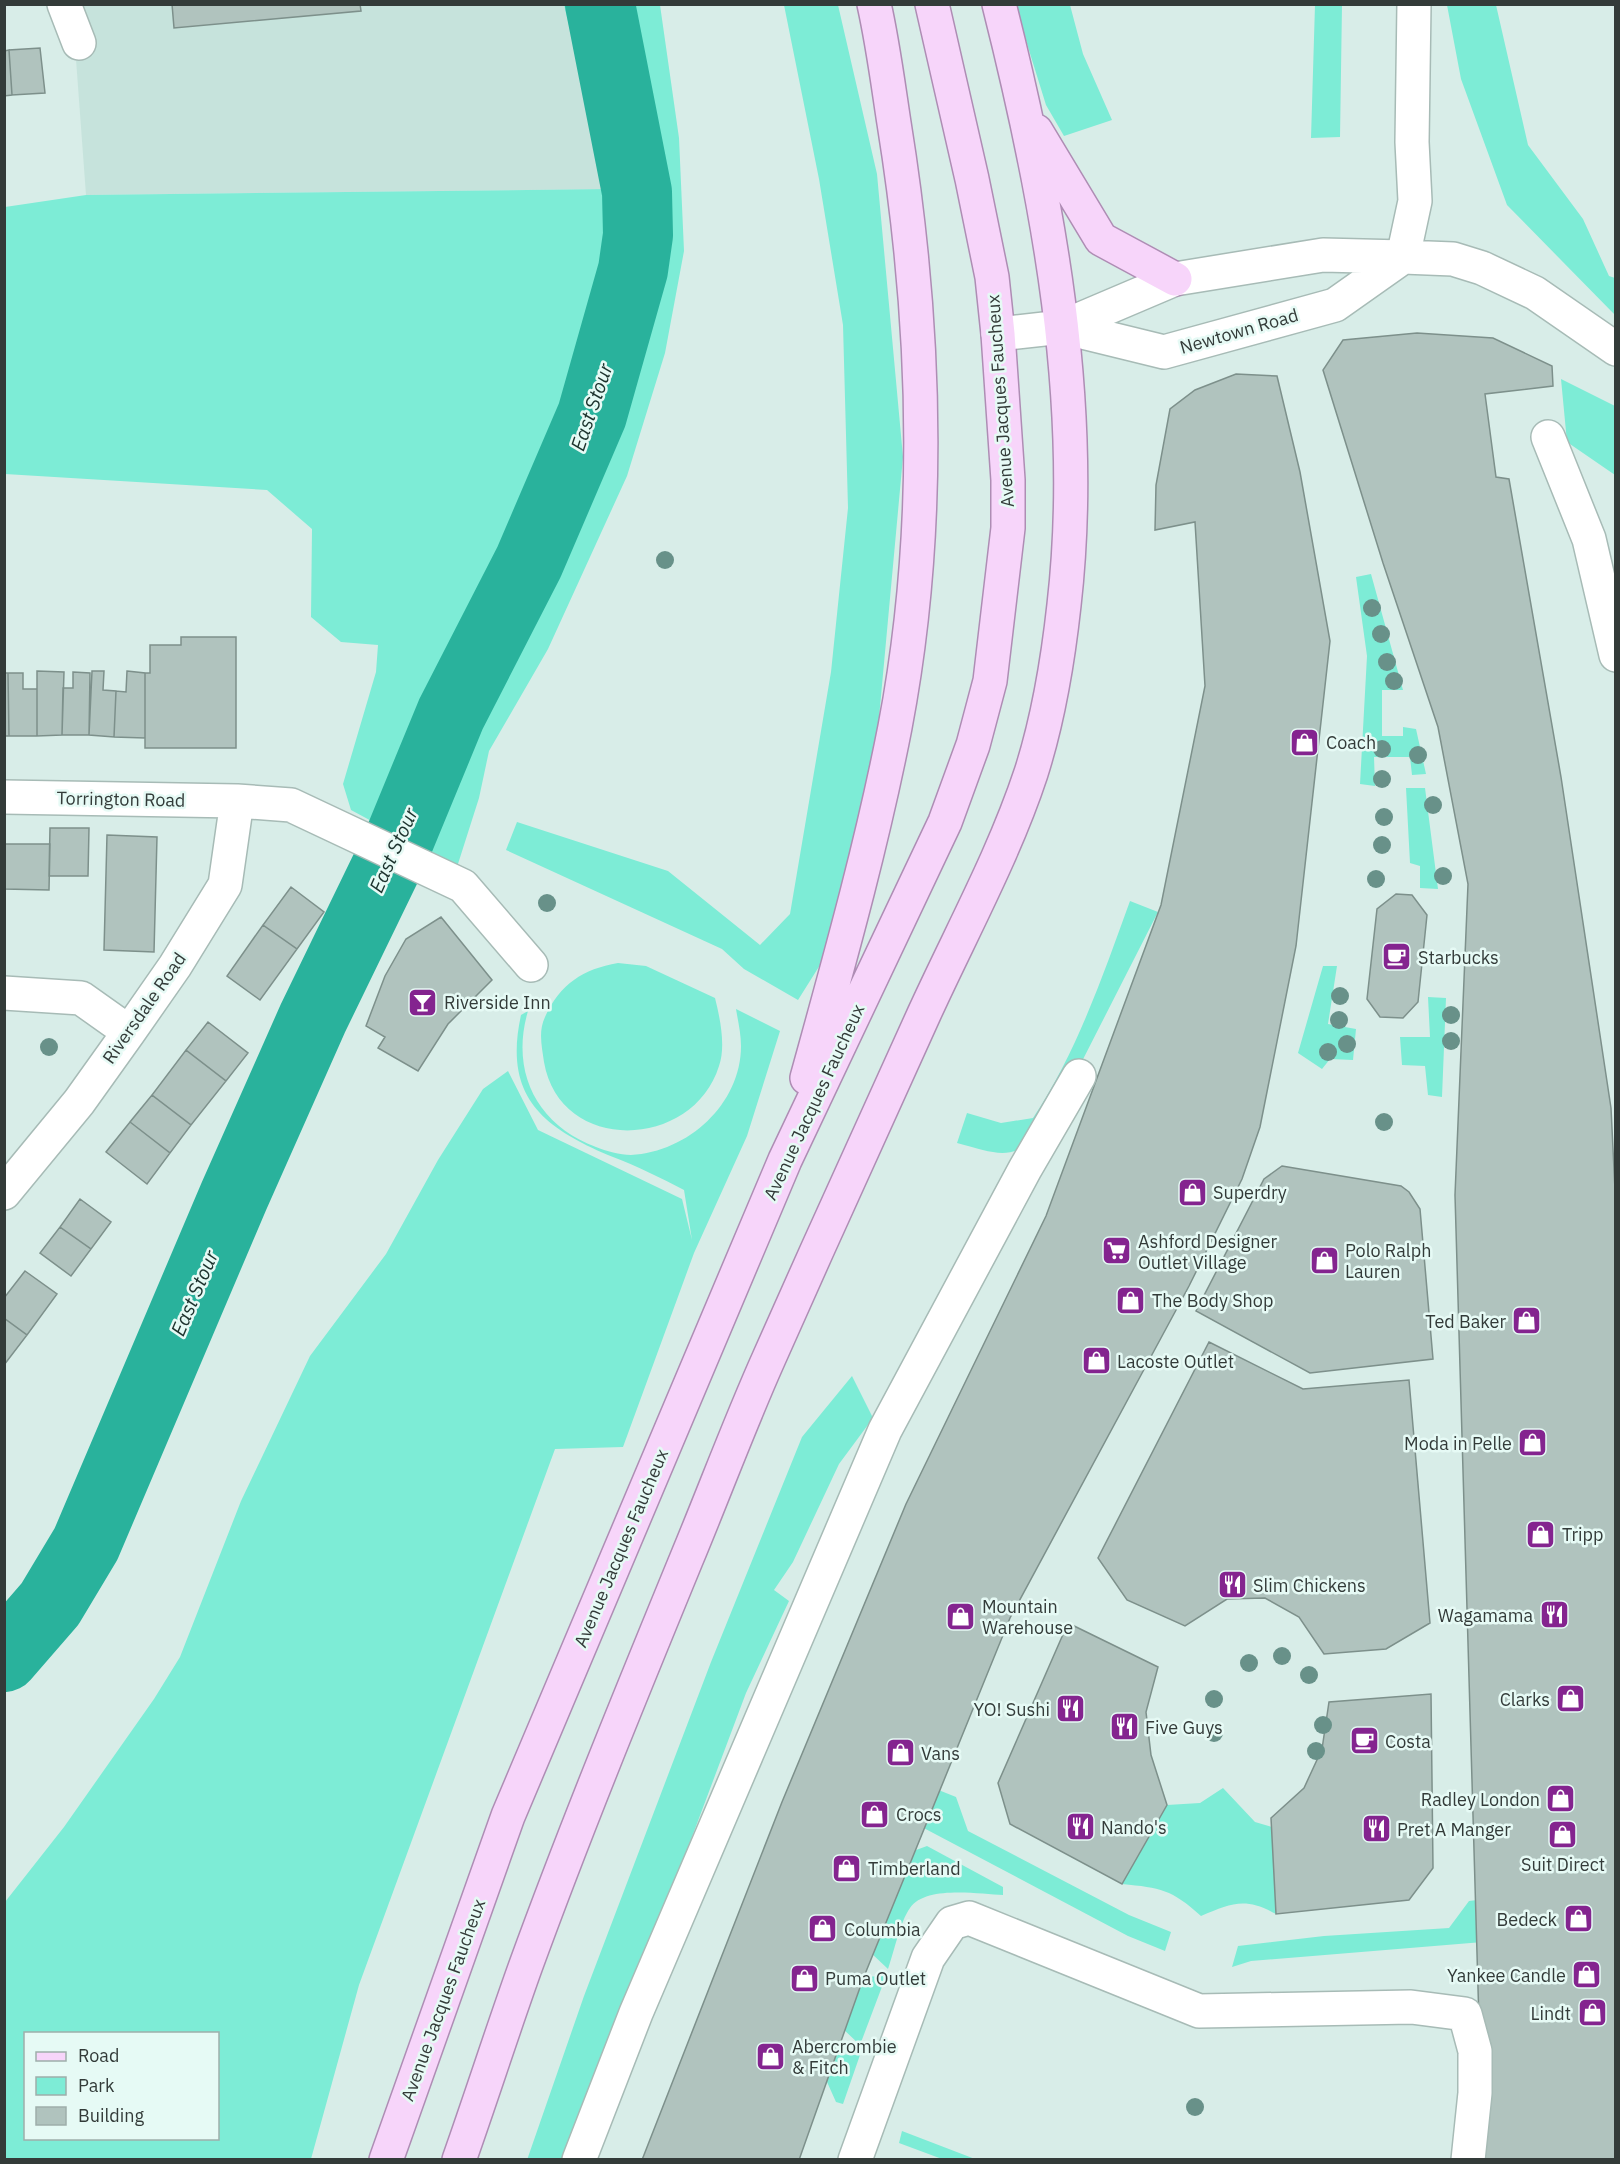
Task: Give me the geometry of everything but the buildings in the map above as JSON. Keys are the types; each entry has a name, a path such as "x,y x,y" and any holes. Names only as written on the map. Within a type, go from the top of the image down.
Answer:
{"main road":[{"path":"785,1160 878,808 896,725 910,612 920,497 920,355 909,214 874,4"},
{"name":"Avenue Jacques Faucheux","path":"386,2160 508,1816 785,1160 945,822 973,745 990,681 1008,528 1008,480 998,334 992,277 932,4"},
{"path":"459,2160 527,1963 645,1659 761,1376 927,1006 982,893 1031,773 1052,683 1064,605 1072,500 1070,425 1062,327 1024,112 999,4"},
{"path":"1024,112 1101,239 1175,279"}],"street":[{"path":"64,4 79,43"},
{"path":"1403,256 1415,201 1412,142 1414,4"},
{"name":"Newtown Road","path":"998,334 1062,327 1175,279 1323,255 1403,256 1453,259 1482,268 1535,293 1616,349"},
{"name":"Newtown Road","path":"1062,327 1164,352 1335,305 1403,256"},
{"path":"1548,437 1589,539 1616,655"},
{"name":"Torrington Road","path":"4,796 237,801 291,805 343,827 464,886 531,965"},
{"name":"Riversdale Road","path":"4,1192 79,1102 175,966 225,885 237,801"},
{"path":"4,993 81,998 129,1032"},
{"path":"579,2160 636,2013 885,1430 1025,1169 1079,1076"},
{"path":"855,2160 928,1958 952,1923 969,1918 1199,2011 1411,2007 1465,2014 1475,2051 1475,2093 1468,2160"}],"shaded area":[{"path":"72,5 564,5 608,189 86,195"}],"green space":[{"path":"564,5 660,5 679,138 684,251 665,353 627,476 548,649 489,751 479,798 457,867 351,810 343,784 376,672 378,645 341,642 311,617 312,529 267,490 5,474 5,207 86,195 608,189"},
{"path":"784,5 838,5 877,174 903,457 874,772 820,965 798,1000 744,969 722,949 506,850 517,822 668,871 760,945 790,914 831,672 848,508 843,325 819,179"},
{"path":"1015,5 1070,5 1083,54 1112,120 1064,136 1046,105"},
{"path":"1315,5 1342,5 1340,137 1311,138"},
{"path":"1447,5 1496,5 1528,145 1583,219 1609,276 1615,278 1615,315 1507,205 1461,79"},
{"path":"1561,379 1615,406 1615,475 1567,442"},
{"path":"1371,574 1403,690 1382,690 1382,736 1403,736 1403,727 1416,729 1426,774 1412,775 1410,757 1374,757 1375,786 1360,784 1367,656 1356,577"},
{"path":"1406,788 1425,788 1438,889 1420,888 1420,866 1410,863"},
{"path":"1130,901 1158,912 1046,1132 1034,1142 1013,1152 994,1152 957,1143 967,1113 1001,1123 1033,1118 1049,1093 1076,1040"},
{"path":"618,963 646,966 715,998 722,1041 719,1066 705,1094 683,1114 656,1126 628,1130 600,1126 574,1114 555,1092 544,1062 542,1028 545,1017 558,995 583,974"},
{"path":"1323,966 1337,966 1328,1024 1356,1029 1353,1060 1330,1059 1322,1069 1298,1053"},
{"path":"1428,997 1446,998 1442,1097 1428,1095 1425,1066 1402,1065 1400,1037 1430,1037"},
{"path":"736,1009 780,1031 747,1136 694,1253 623,1447 555,1449 359,1985 311,2159 5,2159 5,1902 64,1827 154,1699 180,1657 241,1501 310,1356 386,1254 438,1160 483,1089 508,1071 538,1130 682,1199 692,1240 684,1190 588,1146 548,1121 534,1106 524,1088 518,1068 517,1043 521,1015 528,1011 523,1033 526,1075 533,1094 544,1110 558,1125 575,1137 618,1154 652,1152 672,1145 707,1121 721,1105 732,1087 739,1067 741,1041"},
{"path":"852,1376 873,1418 839,1464 793,1562 774,1590 789,1601 746,1693 571,2159 527,2160 584,1996 711,1662 802,1437"},
{"path":"1223,1788 1255,1822 1272,1827 1276,1914 1256,1905 1238,1904 1201,1916 1165,1891 1122,1884 1167,1805 1200,1803"},
{"path":"936,1789 956,1797 968,1831 1129,1915 1171,1932 1165,1951 1128,1936 918,1825"},
{"path":"927,1846 1003,1887 1003,1895 953,1892 927,1896 917,1901 903,1921 888,1969 870,1952 908,1853"},
{"path":"1494,1898 1495,1941 1251,1961 1232,1967 1238,1946 1324,1936 1449,1928 1469,1901"},
{"path":"886,1976 860,2045 841,2027 860,1977"},
{"path":"833,2054 860,2055 843,2104 836,2102 823,2073"},
{"path":"902,2131 975,2159 942,2159 899,2143"}],"waterway":[{"name":"East Stour","path":"4,1657 50,1604 86,1544 234,1196 313,1018 397,845 451,714 529,562 592,415 633,270 638,235 637,192 600,4"}],"place":[{"name":"Coach","path":"1305,742"},
{"name":"Starbucks","path":"1397,957"},
{"name":"Riverside Inn","path":"423,1002"},
{"name":"Superdry","path":"1192,1192"},
{"name":"Ashford Designer Outlet Village","path":"1117,1251"},
{"name":"Polo Ralph Lauren","path":"1324,1260"},
{"name":"The Body Shop","path":"1131,1300"},
{"name":"Ted Baker","path":"1527,1321"},
{"name":"Lacoste Outlet","path":"1096,1361"},
{"name":"Moda in Pelle","path":"1533,1443"},
{"name":"Tripp","path":"1541,1534"},
{"name":"Slim Chickens","path":"1232,1585"},
{"name":"Wagamama","path":"1554,1615"},
{"name":"Mountain Warehouse","path":"961,1616"},
{"name":"Clarks","path":"1571,1699"},
{"name":"YO! Sushi","path":"1071,1709"},
{"name":"Five Guys","path":"1124,1727"},
{"name":"Costa","path":"1364,1741"},
{"name":"Vans","path":"900,1753"},
{"name":"Radley London","path":"1561,1799"},
{"name":"Crocs","path":"875,1814"},
{"name":"Nando's","path":"1080,1827"},
{"name":"Pret A Manger","path":"1376,1829"},
{"name":"Suit Direct","path":"1563,1835"},
{"name":"Timberland","path":"847,1868"},
{"name":"Bedeck","path":"1578,1919"},
{"name":"Columbia","path":"823,1929"},
{"name":"Yankee Candle","path":"1587,1975"},
{"name":"Puma Outlet","path":"804,1978"},
{"name":"Lindt","path":"1592,2013"},
{"name":"Abercrombie & Fitch","path":"771,2056"}]}
